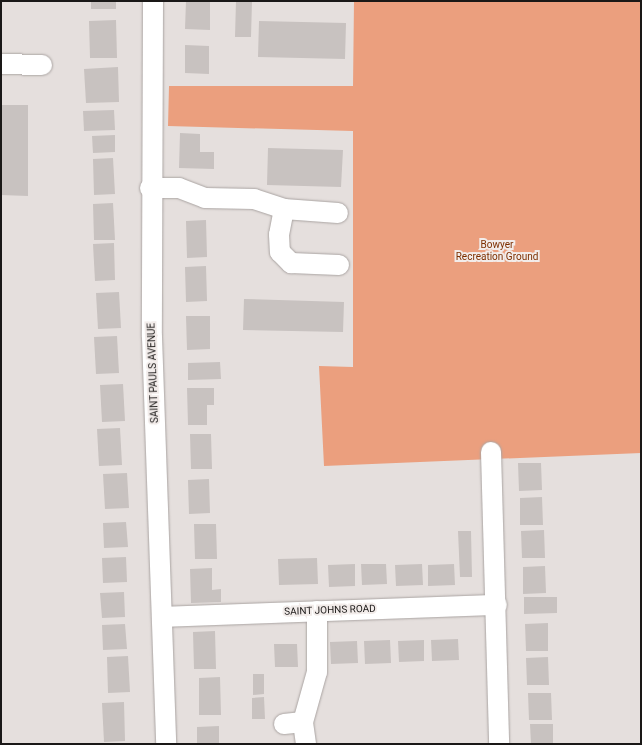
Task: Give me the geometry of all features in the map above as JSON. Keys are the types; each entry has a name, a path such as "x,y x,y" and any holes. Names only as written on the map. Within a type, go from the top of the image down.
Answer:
{"street":[{"name":"SAINT PAULS AVENUE","path":"152,1 150,188 152,337 163,617 166,744"},
{"path":"1,64 42,65"},
{"path":"150,188 179,188 205,198 254,199 284,209 338,212"},
{"path":"284,209 279,235 280,252 291,263 339,265"},
{"path":"491,452 497,605 499,744"},
{"name":"SAINT JOHNS ROAD","path":"163,617 497,605"},
{"path":"306,744 293,723 317,672 317,611"}],"green space":[{"name":"Bowyer Recreation Ground","path":"354,1 641,1 641,453 324,466 319,366 353,367 353,131 168,126 169,86 353,86"}],"building":[{"path":"91,1 116,1 116,9 91,9"},
{"path":"186,1 210,1 210,30 185,29"},
{"path":"236,1 252,1 251,37 235,37"},
{"path":"116,20 117,58 90,58 89,21"},
{"path":"259,21 346,23 345,59 258,57"},
{"path":"185,45 209,46 209,74 185,73"},
{"path":"118,67 119,102 86,103 84,69"},
{"path":"1,105 28,105 28,196 1,195"},
{"path":"114,110 115,130 84,131 83,111"},
{"path":"180,133 200,134 200,152 214,152 214,169 179,168"},
{"path":"115,135 115,152 93,153 92,136"},
{"path":"268,148 343,150 341,187 267,185"},
{"path":"113,158 115,194 94,195 93,159"},
{"path":"113,203 115,240 94,240 93,204"},
{"path":"206,220 207,257 187,258 186,221"},
{"path":"114,243 115,280 95,281 93,244"},
{"path":"206,266 207,301 186,302 185,267"},
{"path":"119,292 121,328 98,329 96,293"},
{"path":"244,299 344,302 343,332 243,330"},
{"path":"186,316 210,316 210,349 187,350"},
{"path":"117,336 119,373 96,374 94,337"},
{"path":"220,362 221,379 188,380 188,363"},
{"path":"123,384 125,421 102,422 100,385"},
{"path":"187,388 214,388 214,405 207,405 207,425 188,425"},
{"path":"120,428 122,465 99,466 97,429"},
{"path":"190,434 211,434 212,469 191,469"},
{"path":"518,463 541,463 542,490 519,491"},
{"path":"127,473 129,508 105,509 103,474"},
{"path":"209,479 210,513 189,514 188,480"},
{"path":"542,497 543,525 520,525 520,498"},
{"path":"126,522 128,547 104,548 103,523"},
{"path":"194,524 216,524 217,559 195,559"},
{"path":"544,530 545,558 522,558 521,531"},
{"path":"458,531 471,531 472,577 460,577"},
{"path":"126,557 127,582 103,583 102,558"},
{"path":"317,558 318,584 279,585 278,559"},
{"path":"355,564 355,586 329,587 328,565"},
{"path":"361,564 386,564 387,584 362,585"},
{"path":"422,564 423,585 396,586 395,565"},
{"path":"454,564 455,585 428,586 428,565"},
{"path":"545,566 546,593 523,594 523,567"},
{"path":"212,568 212,590 221,589 221,602 191,603 190,569"},
{"path":"124,592 125,617 102,618 100,593"},
{"path":"524,597 557,597 557,613 524,614"},
{"path":"548,623 548,651 526,651 525,624"},
{"path":"125,624 127,649 103,650 102,625"},
{"path":"215,631 216,669 194,669 193,632"},
{"path":"458,639 459,660 432,661 431,640"},
{"path":"390,640 391,663 365,664 364,641"},
{"path":"424,640 424,661 399,662 398,641"},
{"path":"357,641 358,663 331,664 330,642"},
{"path":"274,644 297,644 298,667 275,667"},
{"path":"128,656 130,692 108,693 107,657"},
{"path":"548,657 549,685 527,685 526,658"},
{"path":"253,674 264,674 264,694 253,695"},
{"path":"220,677 221,715 199,715 199,678"},
{"path":"528,693 551,693 552,720 529,720"},
{"path":"264,697 265,719 252,719 252,698"},
{"path":"124,702 125,741 104,742 102,703"},
{"path":"530,724 553,724 553,744 531,744"},
{"path":"219,726 219,744 197,744 197,727"}]}
